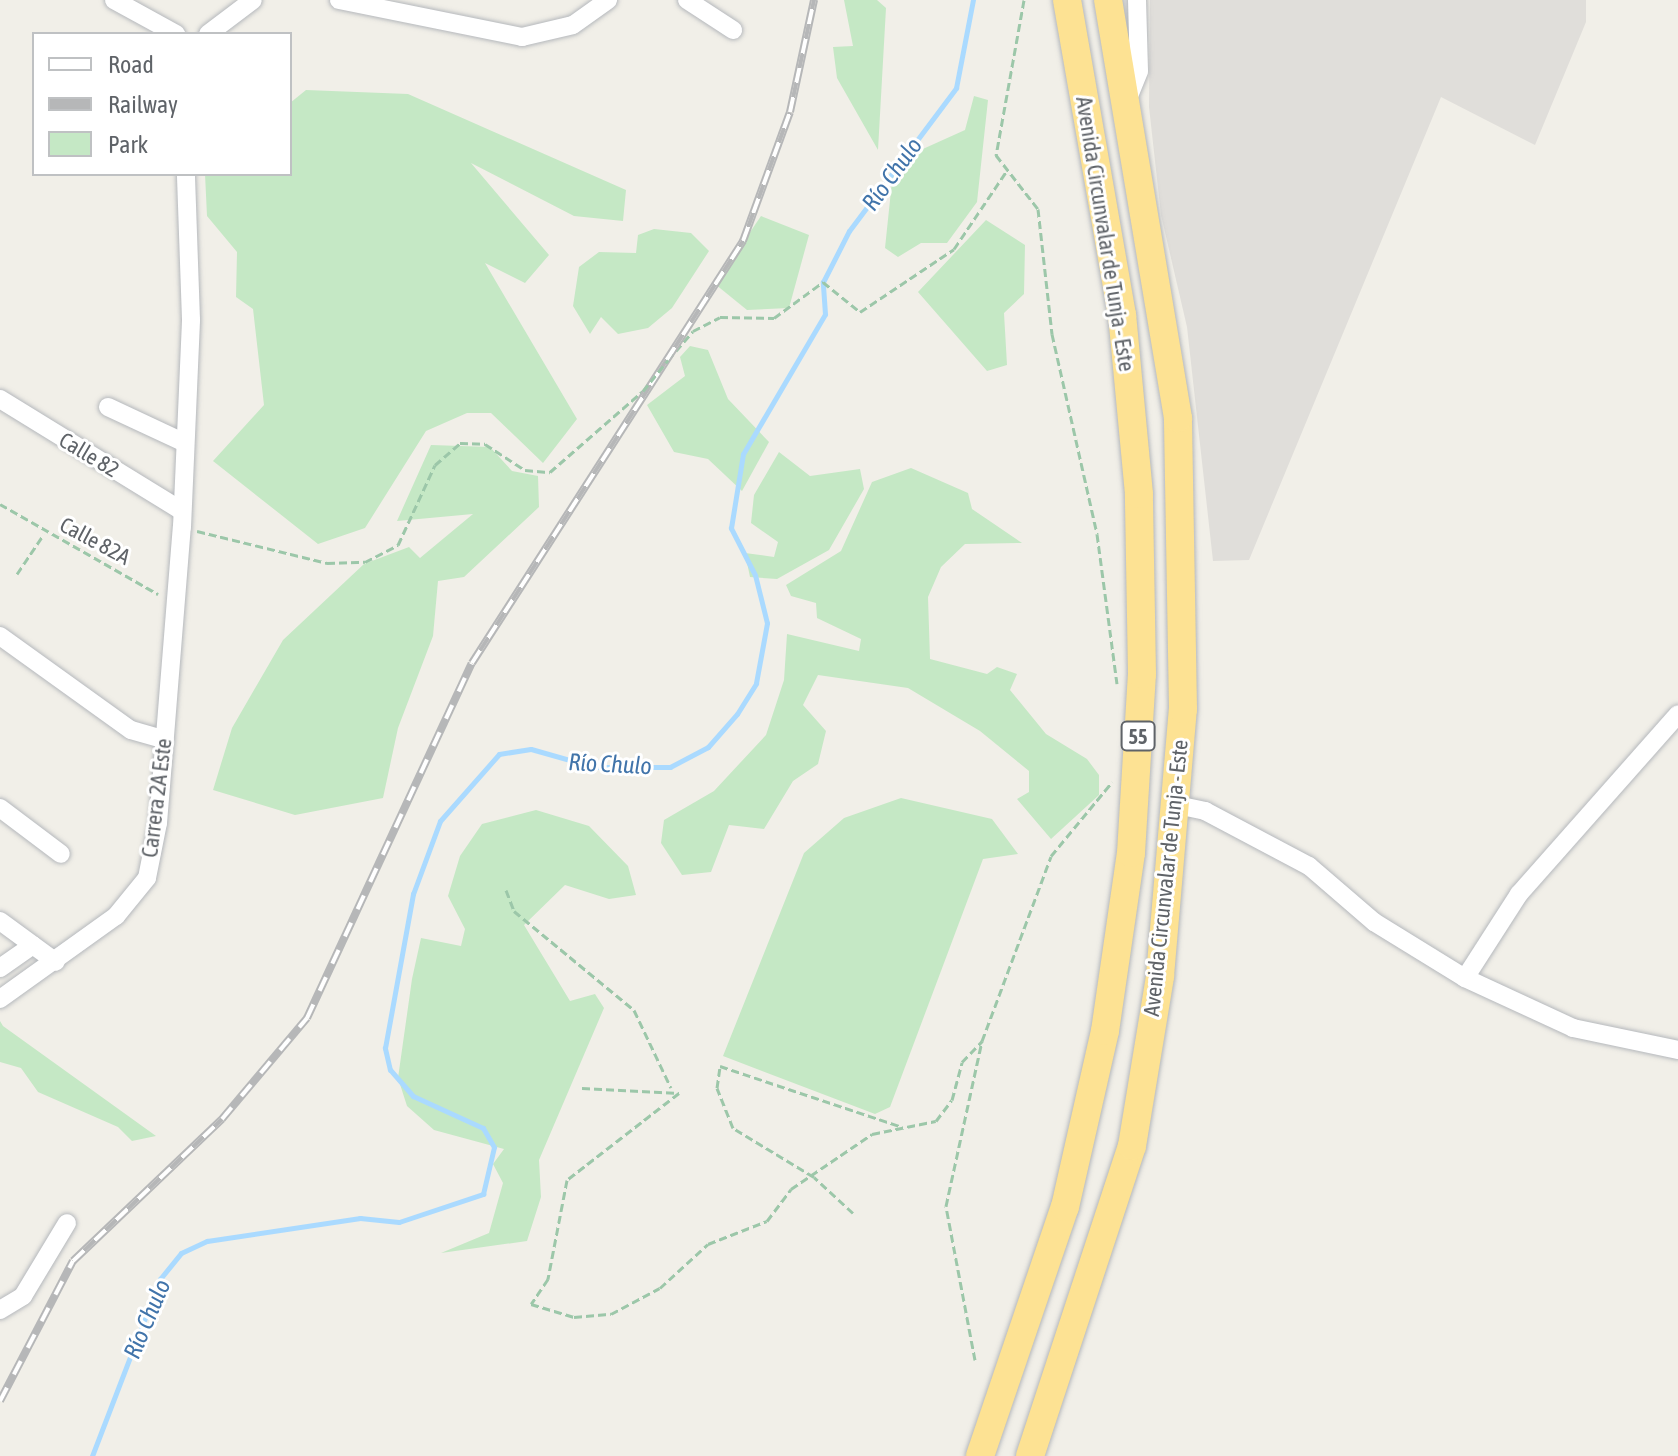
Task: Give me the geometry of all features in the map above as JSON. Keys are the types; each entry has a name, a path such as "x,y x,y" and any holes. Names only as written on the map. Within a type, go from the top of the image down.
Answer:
{"highway":[{"name":"Avenida Circunvalar de Tunja - Este","path":"980,1456 1065,1207 1105,1031 1131,853 1141,689 1139,494 1122,315 1067,0"},
{"name":"Avenida Circunvalar de Tunja - Este","path":"1030,1456 1132,1146 1177,805 1184,612 1178,418 1108,0"}],"street":[{"path":"114,0 172,32"},
{"path":"213,28 224,0"},
{"path":"213,28 253,0"},
{"path":"339,0 522,37 573,25 608,0"},
{"path":"687,0 733,30"},
{"path":"1126,104 1139,71 1137,0"},
{"name":"Carrera 2A Este","path":"0,999 56,962 116,916 147,878 165,740 176,603 191,320 186,176"},
{"name":"Calle 82","path":"0,399 180,518"},
{"path":"108,407 183,442"},
{"path":"0,636 131,730 165,740"},
{"path":"1465,978 1519,894 1678,714"},
{"path":"1177,805 1205,811 1309,866 1374,922 1465,978 1573,1028 1678,1050"},
{"path":"0,808 61,854"},
{"path":"0,921 56,962"},
{"path":"0,968 33,945"},
{"path":"0,1310 23,1296 67,1223"}],"path":[{"path":"1024,0 996,146 1006,172 1038,209 1052,334 1097,534 1118,689"},
{"path":"180,518 327,563 365,562 398,545 435,465 460,443 485,444 525,470 550,472 643,391 693,331 720,317 774,318 823,282 860,312 954,249 1006,172"},
{"name":"Calle 82A","path":"0,504 176,603"},
{"path":"17,574 45,532"},
{"path":"975,1360 946,1206 982,1041 1051,856 1103,799 1117,766"},
{"path":"506,890 514,911 634,1010 671,1088"},
{"path":"582,1088 671,1088 679,1093 567,1180 548,1279 531,1304 574,1317 611,1314 660,1288 708,1244 767,1221 791,1189 814,1177 872,1134 936,1121 952,1100 962,1062 982,1041"},
{"path":"853,1213 814,1177 733,1128 717,1088 720,1066 906,1128"}],"shaded area":[{"path":"1150,0 1586,0 1586,22 1535,145 1441,97 1249,560 1213,561 1187,327 1161,215 1149,107"}],"green space":[{"path":"844,0 877,0 886,8 878,150 837,78 833,47 853,46"},
{"path":"306,90 408,94 626,190 623,221 574,216 471,163 549,255 525,283 485,263 577,419 543,463 491,413 467,413 426,431 365,528 318,544 213,461 264,405 253,309 236,297 237,252 207,216 205,176 292,176 292,101"},
{"path":"974,96 988,100 977,202 947,243 921,243 898,257 885,248 894,162 965,130"},
{"path":"761,216 809,235 789,308 747,310 715,284"},
{"path":"986,220 1025,245 1024,294 1004,313 1007,365 987,371 918,292"},
{"path":"654,229 691,233 709,251 672,308 648,328 618,334 601,317 590,334 573,306 579,267 599,252 636,253 638,235"},
{"path":"690,346 708,350 728,399 769,442 742,491 708,459 674,452 647,405 685,376 680,357"},
{"path":"431,445 490,447 512,471 538,476 539,507 464,577 438,581 433,636 398,728 383,798 295,815 213,790 232,728 283,640 364,564 409,547 420,558 473,514 397,521"},
{"path":"779,452 810,476 860,469 864,489 829,550 777,579 750,577 745,553 774,557 778,542 751,523 754,495"},
{"path":"911,468 968,493 972,509 1022,543 965,544 941,567 928,597 930,659 987,674 997,667 1017,674 1010,690 1046,734 1087,759 1099,775 1099,795 1051,839 1017,799 1029,792 1029,771 980,731 908,688 818,675 803,705 826,731 818,764 793,781 764,829 729,825 711,872 682,875 661,843 664,820 714,791 766,735 784,680 787,634 859,651 861,639 817,618 816,603 791,596 786,585 841,551 872,482"},
{"path":"901,798 992,819 1018,854 983,859 890,1107 875,1114 723,1056 804,853 844,818"},
{"path":"536,810 589,826 628,866 636,895 609,899 565,885 524,925 570,1001 595,994 604,1008 539,1160 541,1197 527,1241 441,1253 489,1233 503,1183 493,1164 504,1149 434,1130 407,1106 398,1078 412,979 421,938 461,946 465,929 448,896 460,856 482,824"},
{"path":"0,1021 156,1136 132,1141 118,1127 38,1092 21,1068 0,1062"}],"waterway":[{"name":"Río Chulo","path":"92,1456 160,1279 181,1253 207,1241 360,1218 399,1222 483,1194 494,1147 483,1128 413,1096 390,1070 385,1048 413,894 440,821 499,754 531,749 594,767 670,767 708,747 737,714 756,683 767,623 755,575 731,528 743,454 825,314 823,282 849,231 956,88 973,0"}],"railway":[{"path":"0,1401 73,1261 222,1119 307,1018 472,663 743,241 790,112 814,0"}]}
